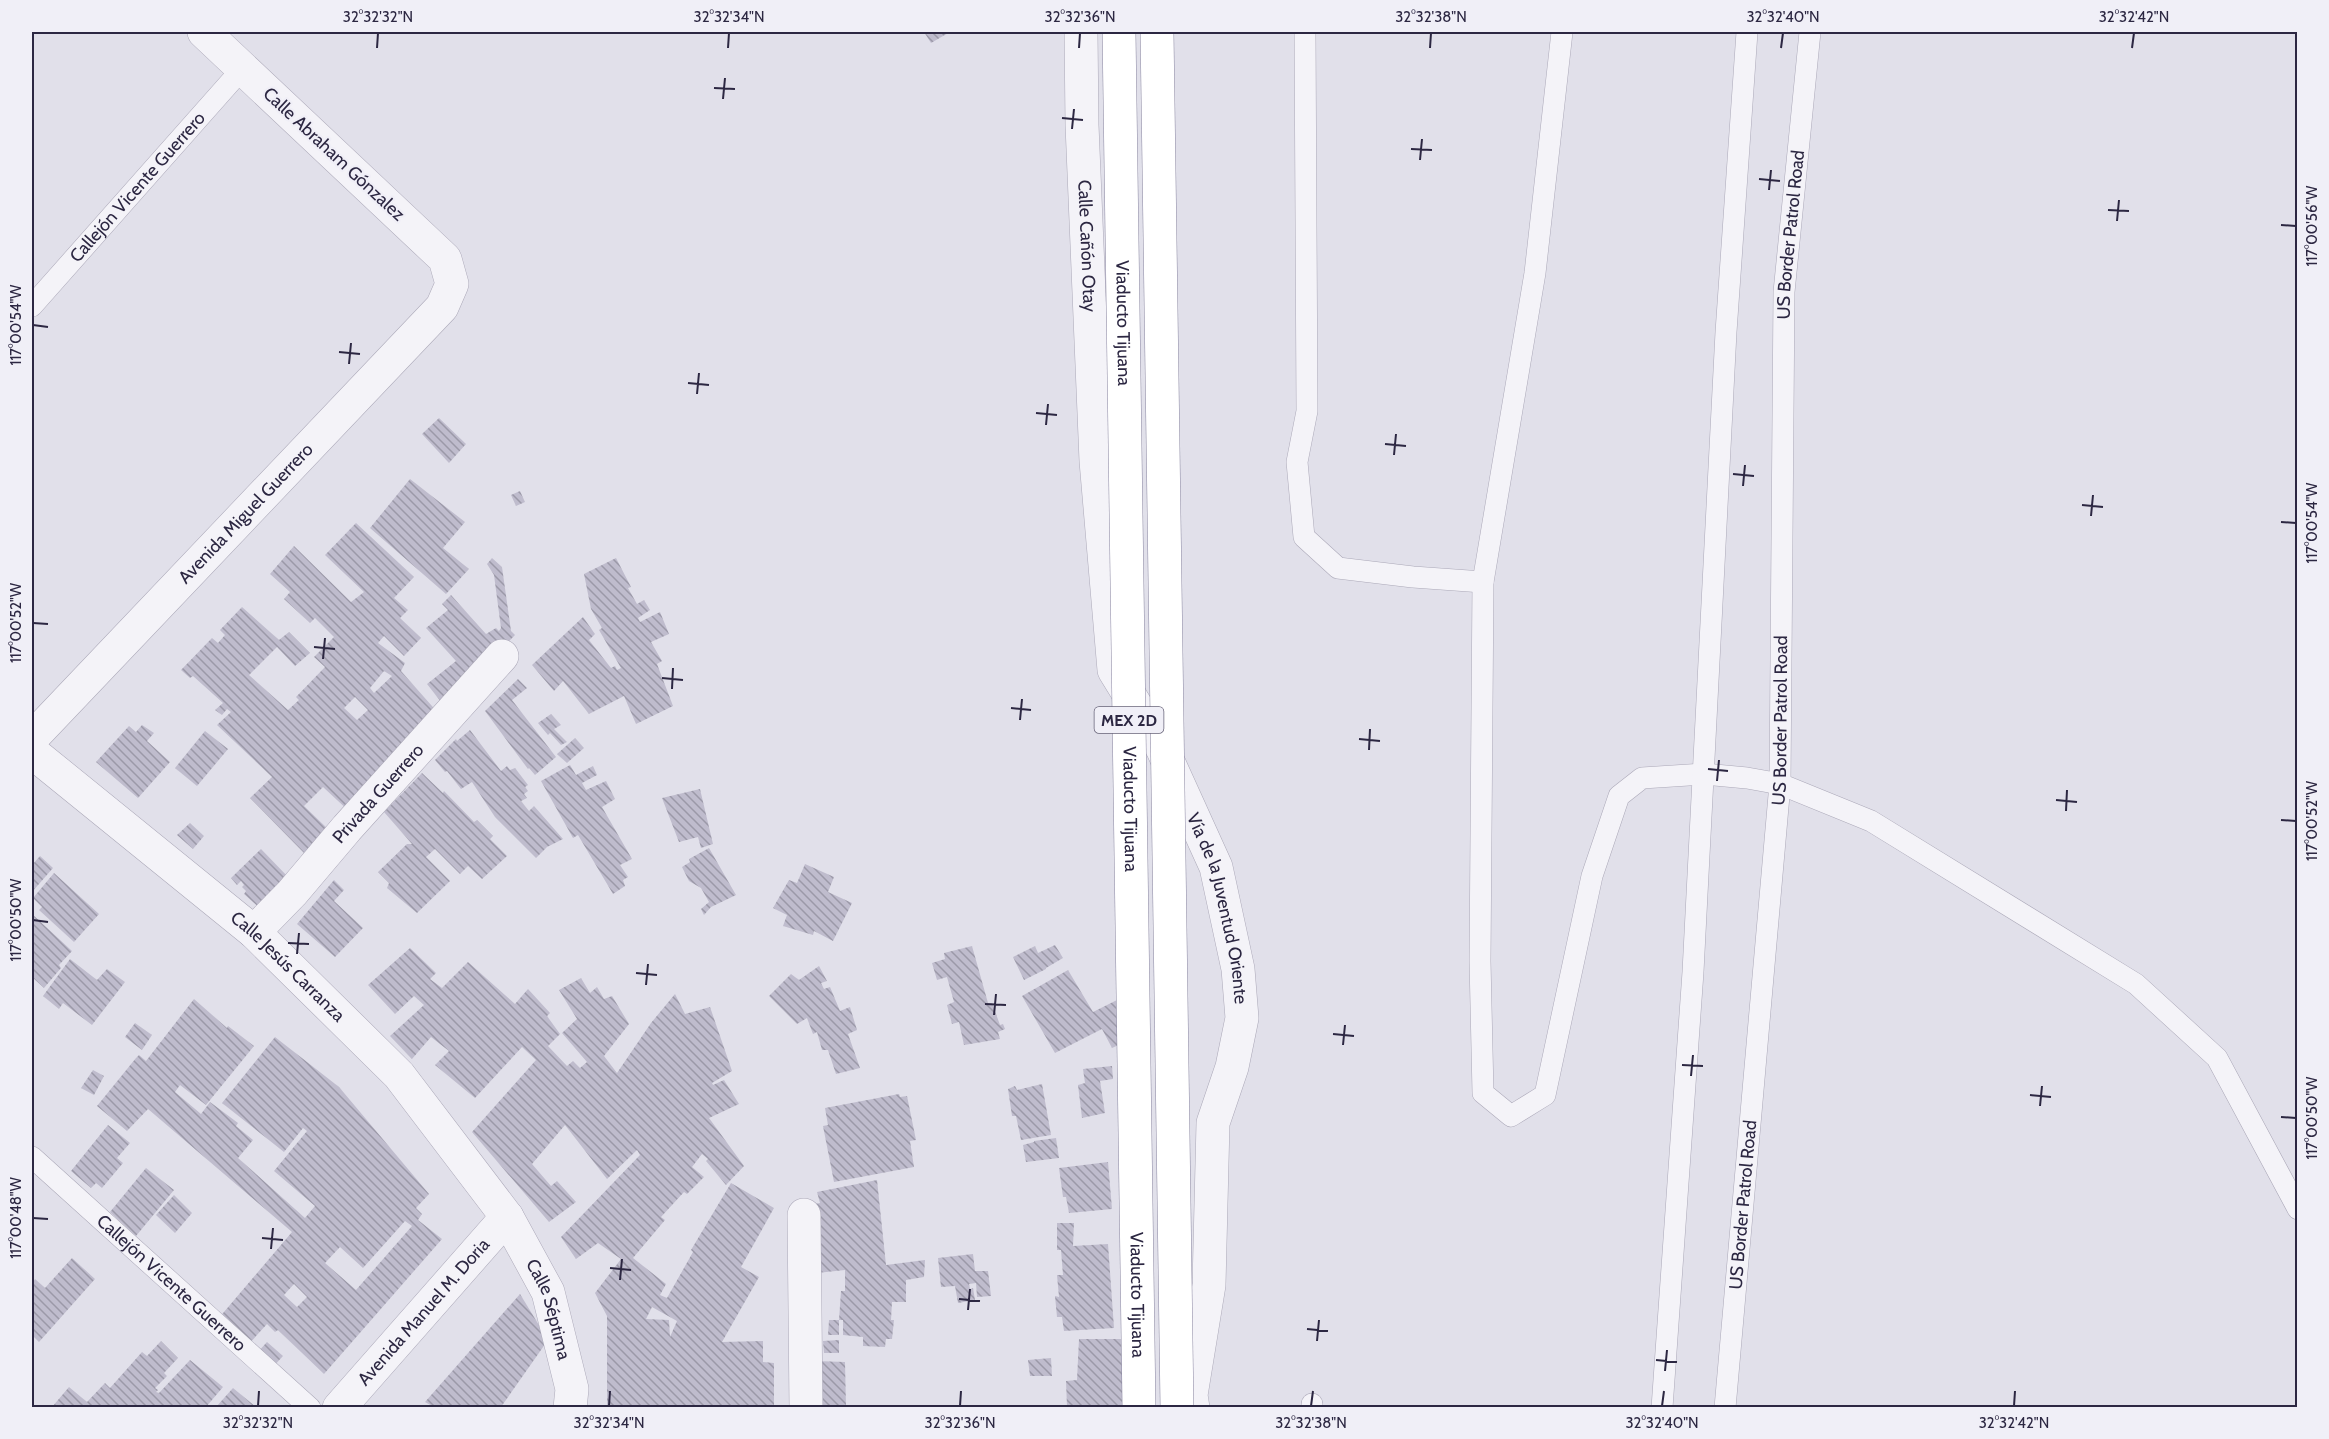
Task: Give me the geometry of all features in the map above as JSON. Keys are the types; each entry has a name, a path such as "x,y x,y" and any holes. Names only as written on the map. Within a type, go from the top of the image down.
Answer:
{"highway":[{"name":"Viaducto Tijuana","path":"1119,32 1139,1407"},
{"name":"Viaducto Tijuana","path":"1157,32 1177,1407"}],"street":[{"name":"Calle Abraham Gónzalez","path":"204,32 445,259 453,284"},
{"name":"Calle Cañón Otay","path":"1081,32 1082,125 1096,461"},
{"name":"Avenida Miguel Guerrero","path":"32,738 442,307 453,284"},
{"name":"Vía de la Juventud Oriente","path":"1096,461 1114,670 1162,748 1216,867 1238,969 1242,1018 1232,1067 1213,1123 1209,1285 1191,1395 1193,1407"},
{"name":"Privada Guerrero","path":"254,932 292,893 347,828 502,656"},
{"name":"Calle Jesús Carranza","path":"32,752 254,932 399,1076 507,1217"},
{"path":"804,1215 806,1407"},
{"name":"Avenida Manuel M. Doria","path":"339,1407 507,1217"},
{"name":"Calle Séptima","path":"507,1217 548,1292 572,1389 570,1407"}],"lane":[{"path":"1305,32 1307,411 1297,462 1304,537 1338,568 1483,582"},
{"path":"1562,32 1535,273 1483,582 1480,961 1483,1093 1510,1116 1545,1095 1592,876 1619,796 1642,778 1704,774 1747,778 1780,784 1871,821 2136,984 2217,1058 2298,1209"},
{"path":"1662,1407 1693,972 1726,332 1747,32"},
{"name":"US Border Patrol Road","path":"1725,1407 1780,784 1784,292 1810,32"},
{"name":"Callejón Vicente Guerrero","path":"32,306 242,69"},
{"name":"Callejón Vicente Guerrero","path":"32,1157 310,1407"}],"building":[{"path":"924,32 950,32 931,43"},
{"path":"439,418 466,444 449,463 422,434"},
{"path":"410,479 465,522 443,548 469,569 446,594 370,528"},
{"path":"520,491 525,502 516,506 511,495"},
{"path":"356,523 414,577 394,598 408,610 400,618 421,638 404,656 384,636 378,643 405,663 401,671 439,714 351,813 323,787 304,806 330,831 306,855 250,798 272,777 217,725 231,712 227,709 222,715 215,710 223,703 193,676 190,678 181,670 212,638 218,643 225,635 220,630 242,607 279,640 289,632 310,653 295,666 277,647 249,675 288,710 299,700 296,697 325,667 314,657 334,637 315,618 310,623 284,599 290,592 270,574 294,546 351,602 364,592 325,555","holes":["384,671 392,676 374,693 370,688","355,697 368,710 357,720 344,708"]},
{"path":"492,558 502,567 511,631 515,635 445,707 427,684 456,661 426,628 448,610 442,604 451,595 486,634 496,628 499,631 501,628 494,575 487,564"},
{"path":"616,558 637,604 644,600 650,610 638,618 640,622 660,612 669,634 651,642 662,661 657,664 673,706 636,724 624,696 589,714 563,681 554,691 532,665 583,617 595,634 589,640 611,668 615,666 617,670 621,668 599,630 602,628 591,609 584,574"},
{"path":"518,679 527,688 512,700 556,757 535,775 528,769 485,711"},
{"path":"551,714 561,725 554,729 567,742 561,745 538,723"},
{"path":"142,725 154,733 147,741 170,762 138,798 96,762 129,726 136,732"},
{"path":"470,730 501,771 507,766 510,770 515,768 528,785 525,787 528,791 524,794 527,798 521,801 529,811 534,806 563,839 547,847 536,858 495,817 472,782 461,789 435,760 456,739 457,741"},
{"path":"205,731 228,749 197,786 175,768"},
{"path":"575,738 584,748 567,763 557,754"},
{"path":"570,765 576,775 593,766 597,775 582,783 586,790 606,781 615,799 602,807 632,859 620,865 628,877 623,880 625,886 613,894 578,835 573,838 541,781"},
{"path":"422,773 443,793 444,791 474,822 477,820 493,836 490,839 507,856 482,879 468,866 460,874 435,849 426,857 450,881 417,913 387,888 389,883 378,872 407,844 412,844 384,812"},
{"path":"700,789 713,844 701,848 698,837 679,842 662,798"},
{"path":"190,823 204,836 193,849 177,835"},
{"path":"709,848 736,895 711,907 704,915 701,909 709,902 701,888 689,881 682,867 690,862 689,859"},
{"path":"261,849 290,879 262,910 244,894 246,891 241,881 237,885 231,878"},
{"path":"40,856 53,868 32,892 32,865"},
{"path":"805,864 834,877 828,892 852,903 833,941 814,931 813,935 783,926 787,915 773,908 789,880 797,883"},
{"path":"54,873 99,914 74,942 39,910 42,907 33,898"},
{"path":"334,880 344,890 334,901 363,928 335,957 297,924"},
{"path":"32,914 72,951 59,965 61,968 44,988 32,977"},
{"path":"1055,945 1063,958 1024,980 1013,957 1035,946 1038,953"},
{"path":"972,946 988,1003 992,1003 1000,1025 1003,1024 1005,1029 998,1032 1000,1039 964,1045 959,1022 952,1024 947,1005 954,1002 947,977 937,980 932,963 945,959 944,953"},
{"path":"410,948 436,973 430,979 442,988 468,962 515,1004 528,989 550,1013 547,1016 560,1034 548,1046 567,1066 573,1061 580,1068 587,1062 562,1033 577,1019 559,990 581,978 590,993 597,987 604,999 612,996 629,1024 604,1056 617,1073 651,1023 675,994 685,1014 710,1007 732,1071 712,1083 713,1085 724,1080 739,1104 709,1118 744,1166 726,1185 702,1154 692,1167 704,1177 687,1194 684,1192 661,1217 665,1220 633,1258 666,1284 660,1295 667,1298 693,1252 691,1250 731,1183 774,1208 741,1267 759,1277 722,1342 763,1341 763,1362 774,1363 774,1407 607,1407 607,1316 595,1293 621,1259 598,1243 576,1259 561,1237 640,1155 637,1150 607,1179 565,1125 532,1164 551,1186 557,1181 576,1202 549,1222 472,1132 536,1060 522,1047 475,1098 435,1065 449,1051 431,1037 412,1059 390,1036 424,1005 414,996 395,1014 368,985","holes":["652,1307 677,1321 670,1337 669,1320 646,1319"]},
{"path":"70,959 97,980 107,969 125,982 92,1025 63,1003 59,1009 43,996"},
{"path":"819,966 827,981 821,983 824,989 830,987 840,1011 850,1007 857,1030 848,1034 860,1068 836,1074 828,1050 822,1050 817,1032 813,1034 807,1018 797,1024 769,996 791,974 799,980"},
{"path":"1068,970 1093,1012 1117,1000 1134,1038 1112,1048 1102,1029 1055,1053 1022,996"},
{"path":"194,999 227,1028 228,1026 254,1046 206,1105 180,1085 175,1092 201,1114 210,1102 238,1123 236,1126 253,1140 238,1158 305,1218 315,1206 274,1171 307,1131 303,1128 284,1152 222,1103 275,1037 339,1087 429,1194 416,1208 422,1214 418,1220 442,1239 324,1374 278,1330 275,1332 267,1324 248,1345 218,1319 292,1232 148,1109 127,1131 97,1106 139,1055 146,1061","holes":["405,1221 412,1226 356,1290 325,1263 340,1247 363,1268","294,1284 307,1297 297,1307 284,1295"]},
{"path":"135,1023 152,1035 142,1050 125,1037"},
{"path":"1112,1066 1113,1079 1100,1081 1105,1113 1082,1118 1078,1085 1085,1083 1083,1069"},
{"path":"93,1070 104,1076 94,1095 81,1088"},
{"path":"1042,1084 1051,1135 1021,1140 1016,1116 1012,1116 1008,1089 1015,1086 1017,1090"},
{"path":"899,1094 900,1097 907,1096 916,1140 910,1141 914,1167 834,1182 823,1126 828,1125 825,1108"},
{"path":"108,1125 130,1143 117,1158 123,1163 102,1188 96,1183 91,1188 71,1171"},
{"path":"1056,1138 1059,1158 1026,1162 1023,1145"},
{"path":"1108,1162 1112,1209 1069,1213 1066,1197 1063,1197 1059,1168"},
{"path":"146,1168 174,1190 136,1236 110,1212"},
{"path":"877,1180 886,1265 925,1260 924,1277 906,1280 906,1302 892,1302 891,1320 894,1320 892,1339 886,1339 885,1347 863,1346 863,1337 843,1335 843,1320 839,1320 841,1291 845,1291 845,1270 817,1273 810,1205 820,1203 817,1192"},
{"path":"174,1195 192,1213 175,1233 156,1215"},
{"path":"1057,1223 1074,1223 1073,1246 1108,1244 1114,1328 1064,1331 1062,1317 1057,1317 1055,1296 1059,1297 1057,1275 1063,1275 1061,1250 1057,1250"},
{"path":"973,1254 975,1271 988,1271 991,1296 977,1297 976,1283 969,1284 970,1289 973,1288 975,1300 958,1303 955,1286 941,1287 938,1258"},
{"path":"72,1258 95,1279 39,1342 32,1335 32,1284 35,1279 45,1288"},
{"path":"520,1294 548,1340 501,1407 434,1407 425,1402"},
{"path":"829,1320 839,1320 839,1335 828,1335"},
{"path":"1079,1339 1135,1339 1124,1407 1067,1407 1066,1381 1077,1380"},
{"path":"839,1340 839,1353 824,1353 823,1341"},
{"path":"161,1341 178,1358 164,1373 167,1376 155,1388 158,1390 156,1392 159,1393 190,1360 223,1387 206,1407 52,1407 69,1387 87,1402 105,1383 110,1388 142,1352 147,1356"},
{"path":"267,1342 283,1356 272,1368 257,1353"},
{"path":"1051,1358 1052,1376 1030,1376 1028,1360"},
{"path":"816,1361 845,1362 846,1407 818,1407"},
{"path":"233,1388 256,1407 216,1407"}]}
